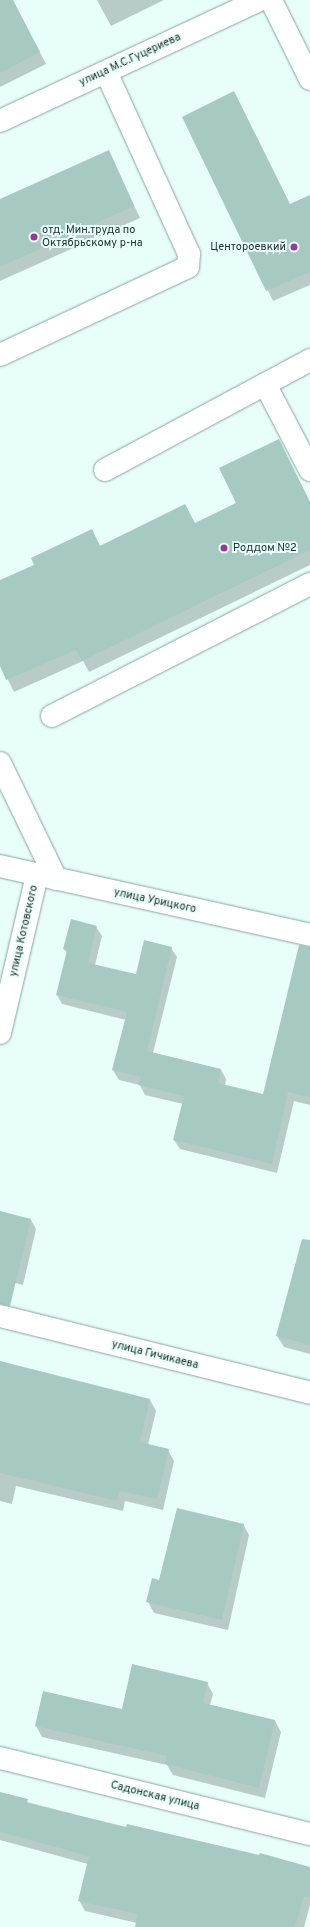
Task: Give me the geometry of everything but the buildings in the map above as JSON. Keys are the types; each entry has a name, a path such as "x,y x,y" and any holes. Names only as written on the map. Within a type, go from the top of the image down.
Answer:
{"street":[{"name":"улица М.С.Гуцериева","path":"0,121 260,0"},
{"path":"271,0 310,79"},
{"path":"0,355 188,267 189,254 106,72"},
{"path":"105,470 310,360"},
{"path":"265,384 310,470"},
{"path":"52,716 310,584"},
{"path":"0,764 47,877"},
{"name":"улица Урицкого","path":"0,866 310,935"},
{"name":"улица Котовского","path":"0,1033 47,877"},
{"name":"улица Гичикаева","path":"0,1316 310,1393"},
{"name":"Садонская улица","path":"0,1758 310,1834"}],"place":[{"name":"отд. Мин.труда по Октябрьскому р-на","path":"34,237"},
{"name":"Центороевкий","path":"294,247"},
{"name":"Роддом №2","path":"224,548"}]}
